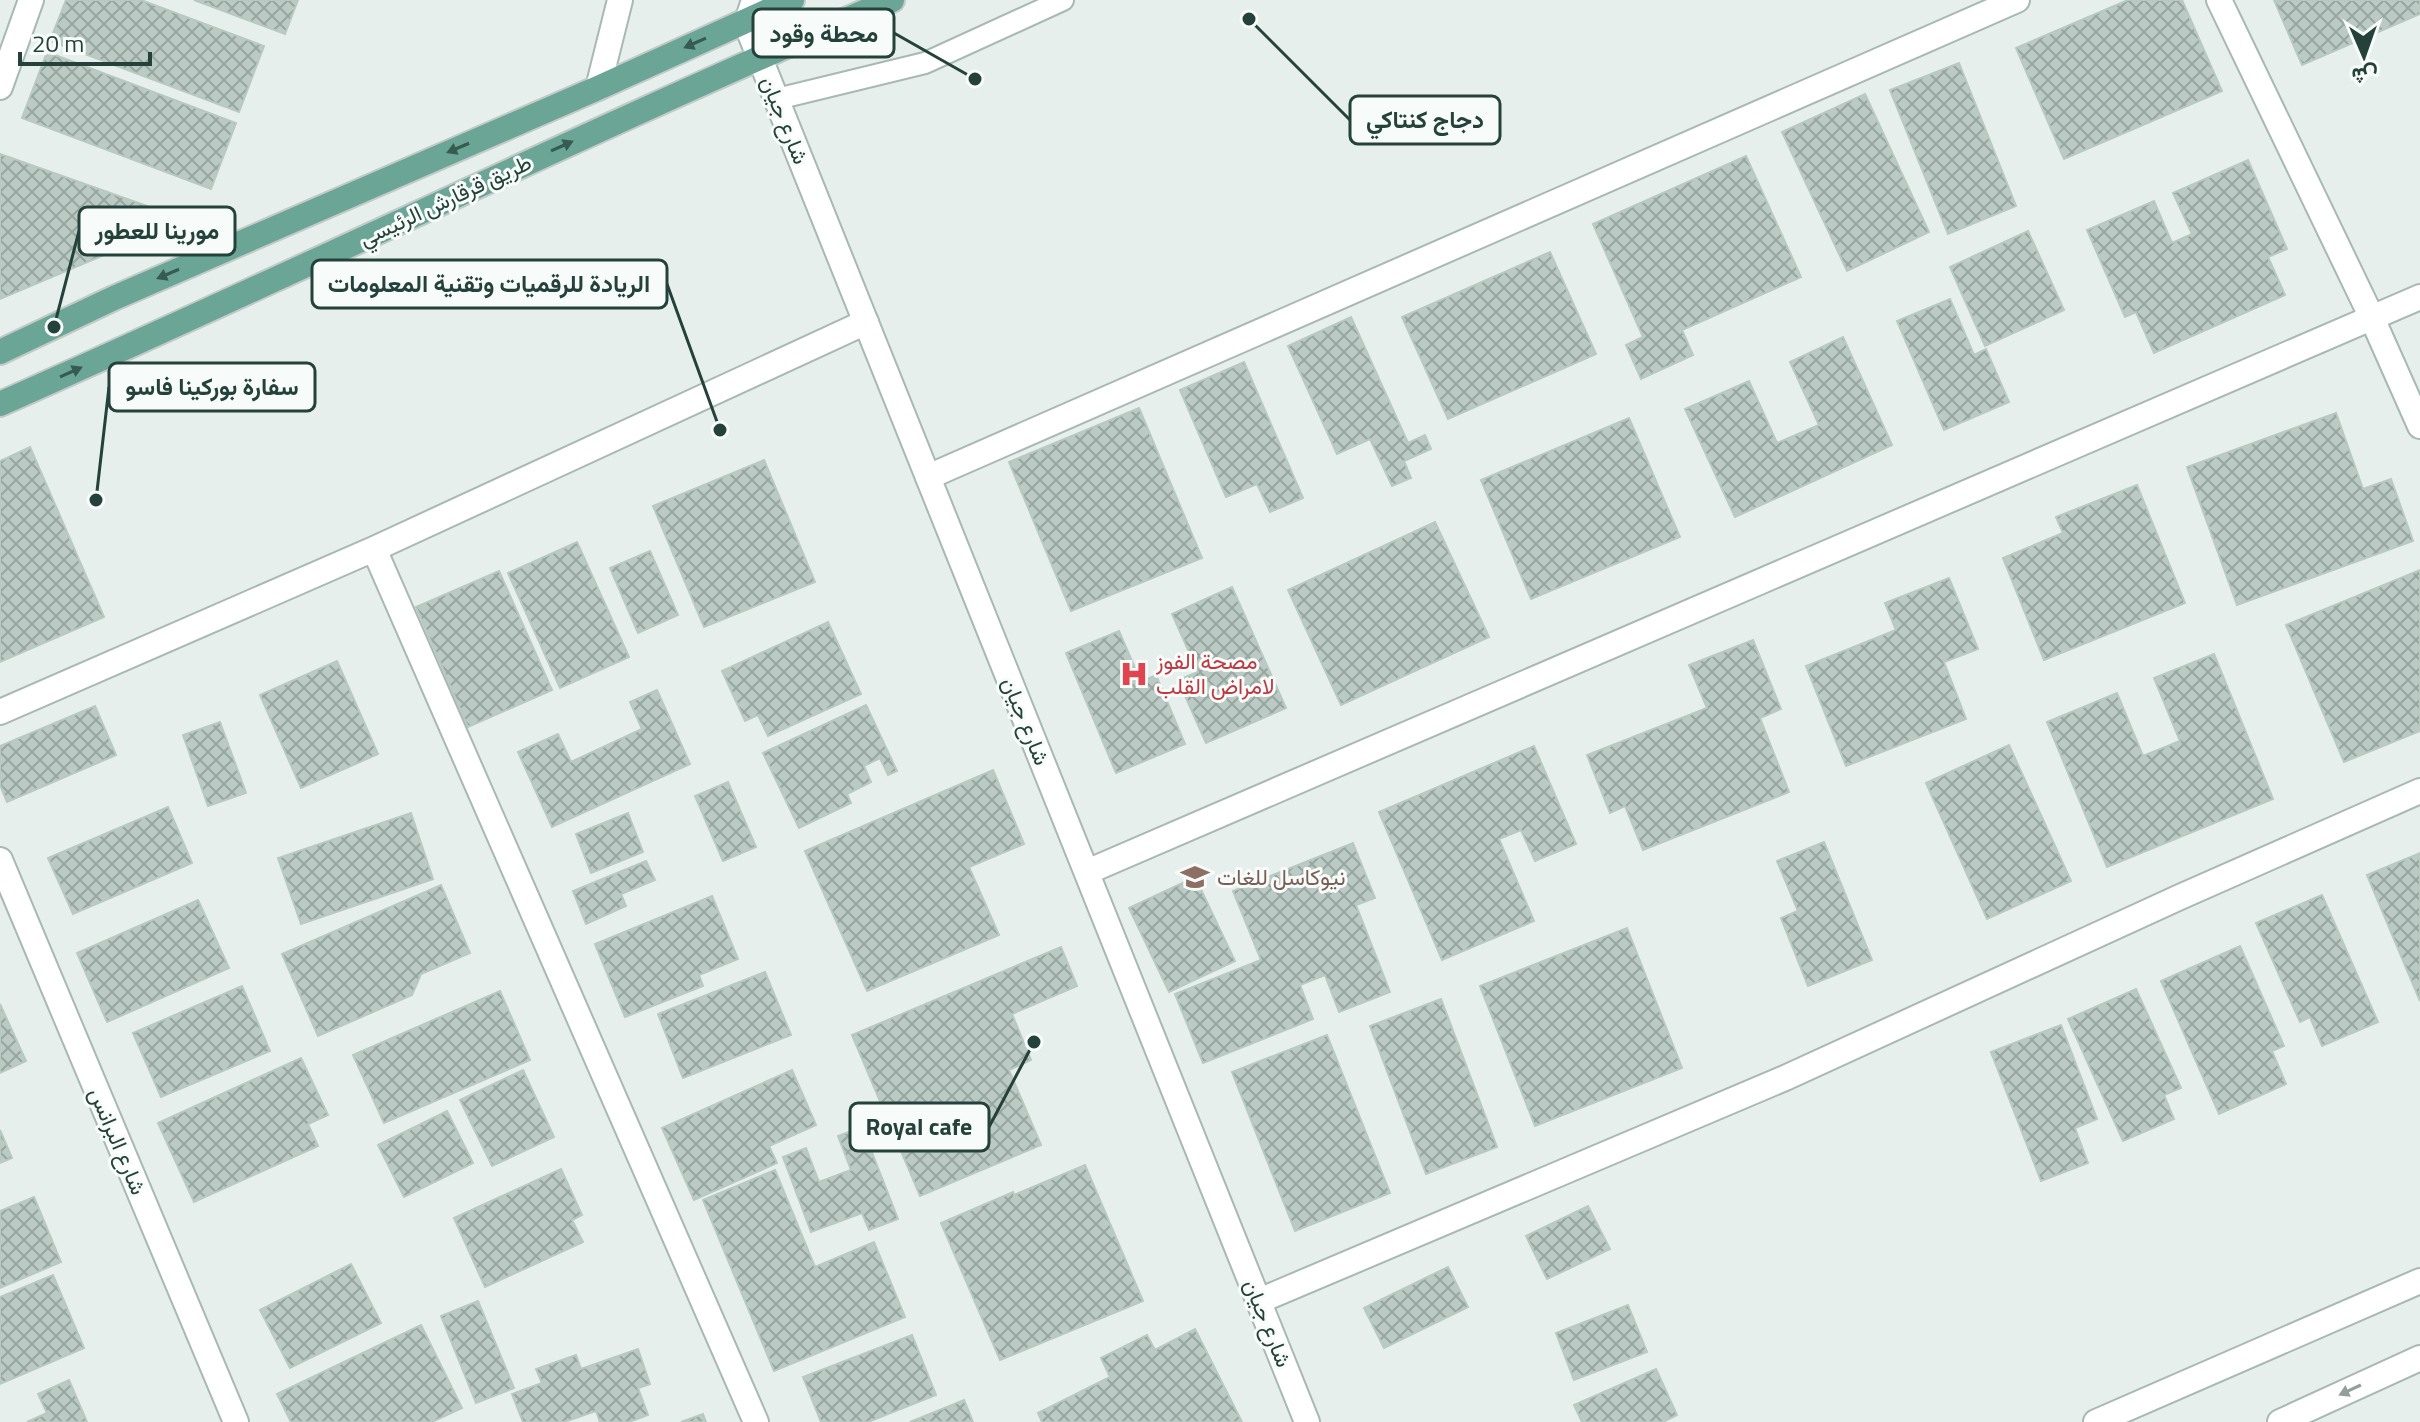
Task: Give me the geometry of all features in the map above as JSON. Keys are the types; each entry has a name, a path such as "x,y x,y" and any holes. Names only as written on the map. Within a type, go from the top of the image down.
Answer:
{"main road":[{"name":"طريق قرقارش الرئيسي","path":"0,352 114,298 598,88 748,10 792,0"},
{"name":"طريق قرقارش الرئيسي","path":"0,404 759,57 892,0"}],"street":[{"path":"0,87 31,0"},
{"path":"598,88 620,0"},
{"path":"928,477 2017,0"},
{"path":"2219,0 2372,318 2420,426"},
{"name":"شارع جيان","path":"748,10 759,57 1307,1422"},
{"path":"1087,872 2420,297"},
{"path":"0,712 374,549 866,322"},
{"path":"374,549 756,1422"},
{"path":"1259,1301 1785,1078 2420,791"},
{"name":"شارع البرانس","path":"0,860 236,1422"},
{"path":"2096,1422 2420,1281"},
{"path":"2280,1422 2420,1358"}],"lane":[{"path":"777,99 925,63 1063,0"}],"building":[{"path":"66,0 141,0 264,46 239,112 50,41"},
{"path":"194,0 298,0 285,34"},
{"path":"2128,0 2182,0 2222,91 2064,159 2016,48"},
{"path":"2274,0 2420,0 2420,14 2302,65"},
{"path":"47,52 236,123 211,189 22,118"},
{"path":"1959,63 2016,206 1948,234 1890,90"},
{"path":"1865,94 1929,232 1847,271 1782,132"},
{"path":"0,154 187,220 0,299"},
{"path":"1746,156 1801,277 1682,330 1693,355 1641,379 1626,345 1643,337 1593,224"},
{"path":"2248,160 2287,249 2268,257 2285,295 2154,353 2136,312 2125,317 2087,230 2154,201 2172,243 2192,234 2173,193"},
{"path":"2028,231 2064,310 1985,346 1950,267"},
{"path":"1550,252 1596,354 1448,419 1402,317"},
{"path":"1950,299 1974,355 1986,349 2009,402 1944,430 1897,321"},
{"path":"1351,317 1408,443 1425,435 1431,449 1404,461 1411,478 1392,486 1370,439 1337,454 1288,346"},
{"path":"1843,337 1892,445 1735,517 1685,409 1749,381 1777,443 1819,425 1790,362"},
{"path":"1244,362 1303,498 1270,512 1257,484 1226,497 1180,390"},
{"path":"1139,408 1202,558 1071,611 1009,462"},
{"path":"2336,413 2363,489 2391,479 2413,541 2237,605 2187,467"},
{"path":"1629,418 1680,537 1531,599 1481,480"},
{"path":"30,447 104,617 0,662 0,461"},
{"path":"764,460 815,582 704,627 653,506"},
{"path":"2137,485 2185,603 2044,660 2003,558 2063,533 2056,517"},
{"path":"1435,522 1489,637 1341,705 1288,590"},
{"path":"577,542 629,657 560,688 508,573"},
{"path":"650,551 678,615 638,633 610,568"},
{"path":"2420,570 2420,731 2344,762 2286,625"},
{"path":"499,571 552,690 468,727 416,607"},
{"path":"1949,578 1978,649 1944,662 1966,719 1846,766 1806,666 1896,630 1885,603"},
{"path":"1232,587 1286,708 1206,743 1178,680 1198,672 1172,614"},
{"path":"828,622 861,694 768,736 758,715 745,721 722,671"},
{"path":"1119,631 1141,682 1156,675 1185,744 1116,773 1066,653"},
{"path":"1753,640 1781,709 1760,718 1789,792 1643,850 1625,806 1610,813 1587,755 1707,708 1689,665"},
{"path":"2214,654 2273,799 2107,867 2047,722 2117,693 2143,756 2180,741 2154,678"},
{"path":"337,661 378,754 301,788 260,695"},
{"path":"657,690 690,764 552,827 518,752 558,734 571,762 642,729 630,702"},
{"path":"866,705 897,771 888,775 880,758 864,766 871,782 847,794 851,803 799,828 763,753"},
{"path":"95,706 116,755 7,802 0,785 0,746"},
{"path":"220,722 246,793 208,806 183,735"},
{"path":"2009,745 2071,881 1987,919 1926,783"},
{"path":"1534,746 1576,844 1535,861 1521,830 1499,839 1534,921 1442,960 1379,812"},
{"path":"993,770 1024,844 969,867 999,935 867,991 805,851"},
{"path":"728,782 756,847 723,861 695,796"},
{"path":"168,807 192,863 73,914 48,858"},
{"path":"411,813 433,879 301,924 278,858"},
{"path":"628,813 643,852 591,873 576,834"},
{"path":"1824,842 1872,960 1808,986 1781,918 1798,911 1777,861"},
{"path":"1353,843 1375,898 1356,905 1390,992 1339,1012 1325,975 1300,985 1313,1019 1203,1063 1175,994 1261,960 1233,891"},
{"path":"2420,853 2420,1001 2367,875"},
{"path":"646,861 655,880 621,894 626,906 586,924 573,891"},
{"path":"1195,877 1235,961 1169,992 1129,908"},
{"path":"441,885 470,953 421,974 412,995 318,1036 282,954"},
{"path":"2322,895 2378,1022 2322,1046 2310,1017 2300,1022 2256,923"},
{"path":"712,896 738,959 699,975 703,986 625,1017 595,944"},
{"path":"198,900 229,968 107,1022 77,953"},
{"path":"1627,928 1682,1068 1535,1126 1480,986"},
{"path":"2240,946 2284,1046 2272,1051 2286,1084 2219,1114 2161,981"},
{"path":"1061,947 1077,986 1012,1014 1031,1060 1009,1070 1041,1145 920,1196 852,1035"},
{"path":"765,972 791,1035 683,1078 658,1014"},
{"path":"242,986 270,1051 161,1097 133,1033"},
{"path":"2136,989 2181,1088 2164,1095 2174,1119 2123,1141 2068,1019"},
{"path":"500,991 530,1060 384,1123 353,1055"},
{"path":"1441,999 1497,1147 1426,1174 1370,1026"},
{"path":"0,1004 26,1061 0,1073"},
{"path":"2061,1025 2097,1119 2075,1128 2088,1163 2041,1181 1991,1052"},
{"path":"1327,1035 1390,1193 1295,1231 1232,1072"},
{"path":"301,1058 328,1115 308,1124 318,1146 194,1202 158,1123"},
{"path":"523,1070 554,1137 492,1166 460,1100"},
{"path":"792,1070 816,1125 769,1146 777,1163 694,1200 662,1128"},
{"path":"447,1111 473,1163 404,1197 378,1145"},
{"path":"862,1127 898,1219 869,1230 862,1213 811,1232 783,1157 806,1148 819,1182 851,1170 838,1136"},
{"path":"0,1130 12,1158 0,1163"},
{"path":"1085,1165 1143,1301 1000,1360 941,1223"},
{"path":"561,1169 582,1215 572,1220 583,1242 485,1287 454,1218"},
{"path":"775,1170 815,1267 874,1242 905,1317 774,1371 703,1200"},
{"path":"34,1197 61,1262 0,1288 0,1211"},
{"path":"1588,1206 1610,1249 1547,1279 1526,1236"},
{"path":"351,1264 381,1323 290,1368 260,1310"},
{"path":"1448,1267 1468,1307 1384,1348 1364,1308"},
{"path":"53,1275 84,1348 0,1384 0,1297"},
{"path":"478,1301 514,1388 476,1403 441,1316"},
{"path":"1628,1305 1647,1352 1574,1380 1556,1333"},
{"path":"421,1325 462,1408 432,1422 291,1422 277,1394"},
{"path":"1195,1329 1242,1422 1042,1422 1038,1413 1110,1377 1101,1358 1147,1335 1155,1350"},
{"path":"912,1335 936,1395 868,1422 821,1422 803,1377"},
{"path":"638,1349 650,1384 638,1388 648,1415 629,1422 600,1422 596,1411 564,1422 523,1422 512,1394 542,1383 536,1369 576,1355 581,1369"},
{"path":"1656,1369 1677,1415 1663,1422 1582,1422 1574,1405"},
{"path":"69,1380 87,1422 27,1422 47,1413 38,1394"},
{"path":"964,1400 973,1422 910,1422"},
{"path":"703,1414 706,1422 681,1422"}],"place":[{"name":"دجاج كنتاكي","path":"1249,19"},
{"name":"محطة وقود","path":"975,79"},
{"name":"مورينا للعطور","path":"54,327"},
{"name":"الريادة للرقميات وتقنية المعلومات","path":"720,430"},
{"name":"سفارة بوركينا فاسو","path":"96,500"},
{"name":"مصحة الفوز لامراض القلب","path":"1134,674"},
{"name":"نيوكاسل للغات","path":"1195,877"},
{"name":"Royal cafe","path":"1034,1042"}]}
